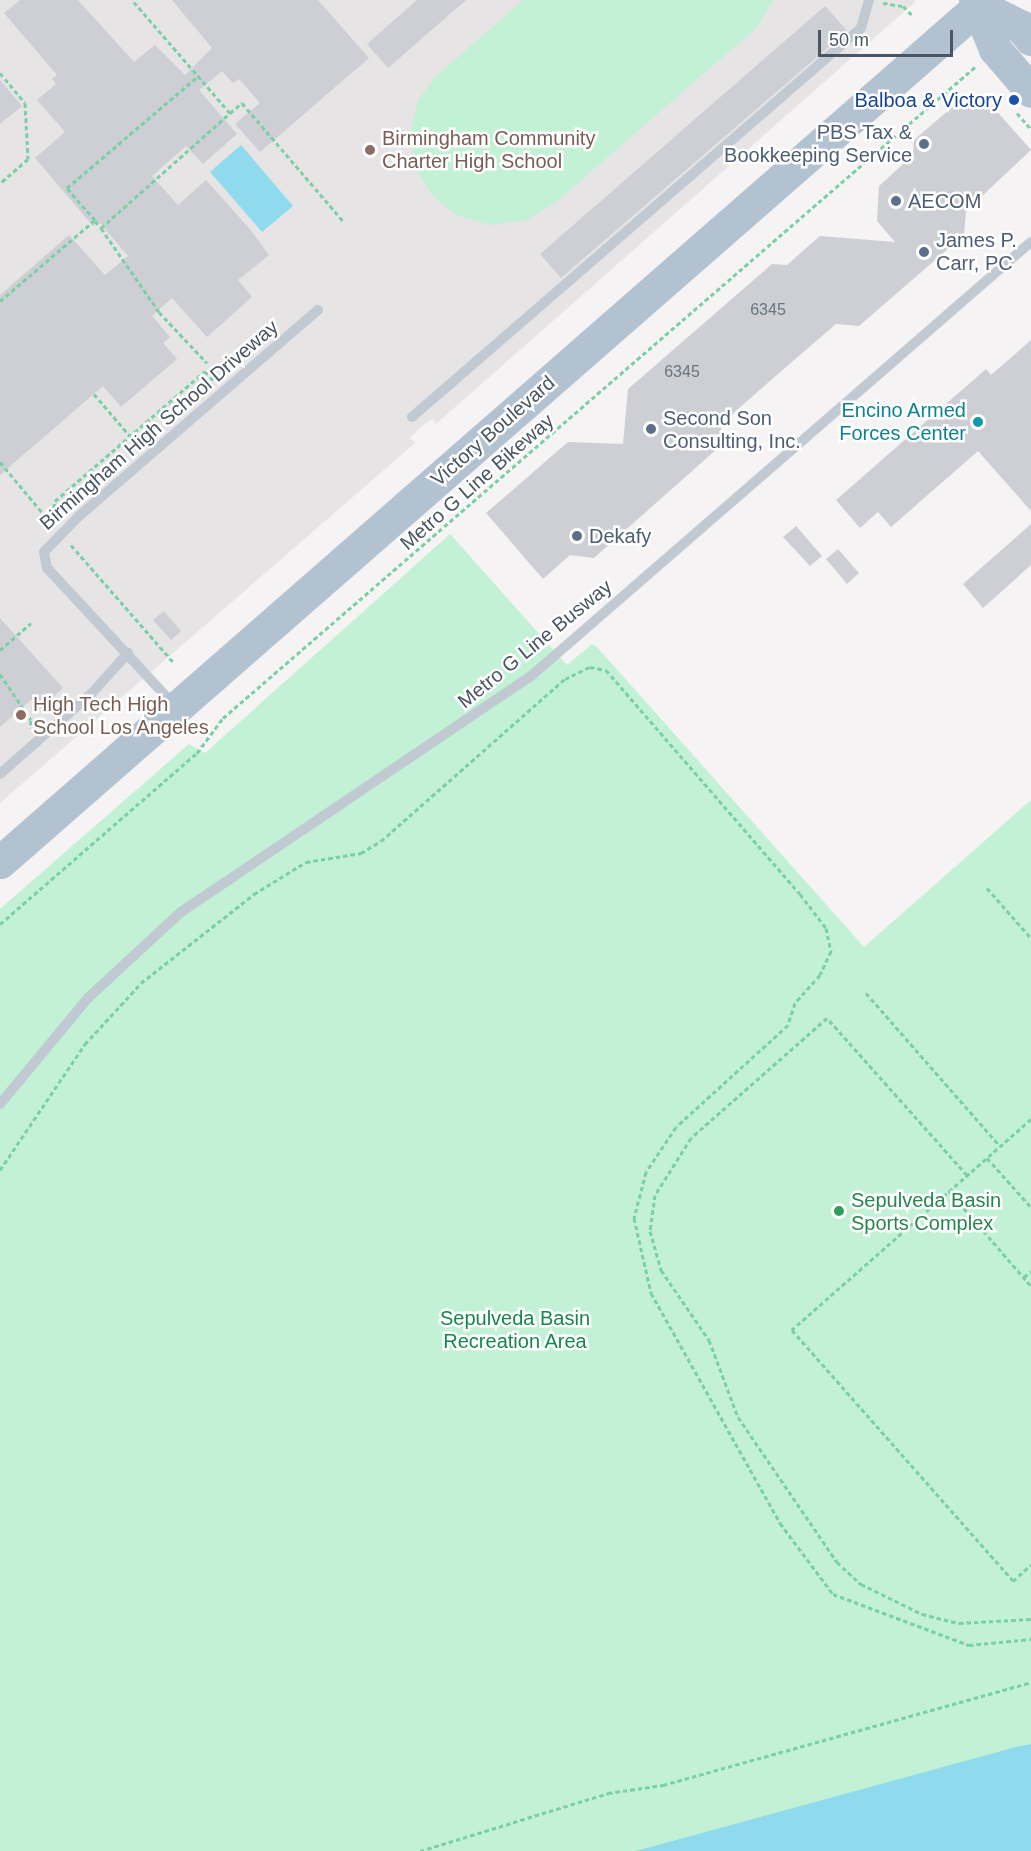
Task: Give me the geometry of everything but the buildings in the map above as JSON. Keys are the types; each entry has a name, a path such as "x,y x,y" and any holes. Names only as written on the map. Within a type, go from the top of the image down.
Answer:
{"main road":[{"path":"981,2 1020,26 1031,39"},
{"path":"981,2 995,49 1031,91"},
{"name":"Victory Boulevard","path":"0,862 175,706 981,2"}],"lane":[{"path":"412,417 861,28 869,1"},
{"name":"Metro G Line Busway","path":"0,1104 88,998 181,912 530,677 1031,242"},
{"name":"Birmingham High School Driveway","path":"175,706 47,568 44,552 318,310"},
{"path":"0,774 92,693 128,653"}],"path":[{"path":"132,0 230,113"},
{"path":"869,1 903,6 912,15"},
{"name":"Metro G Line Bikeway","path":"0,924 197,753 223,718 977,66"},
{"path":"0,73 26,103 28,159 0,183"},
{"path":"198,76 67,188 101,228 159,312 207,363"},
{"path":"101,228 242,103 343,221"},
{"path":"0,301 94,220"},
{"path":"0,462 51,523 55,501 205,371 224,392"},
{"path":"94,393 130,436"},
{"path":"71,545 174,663"},
{"path":"0,650 31,623"},
{"path":"0,1170 85,1044 141,983 254,894 306,862 361,854 381,841 565,679 590,667 606,670 800,894 826,928 831,951 820,975 795,1003 788,1025 676,1127 646,1173 634,1218 651,1293 780,1523 833,1594 969,1645 1031,1639"},
{"path":"0,674 31,720 29,734"},
{"path":"987,888 1031,938"},
{"path":"866,993 1000,1146"},
{"path":"967,1175 827,1018 691,1138 655,1195 650,1231 661,1270 709,1340 738,1416 837,1562 867,1588 922,1614 959,1623 1031,1619"},
{"path":"1031,1119 792,1330 1013,1581 1031,1565"},
{"path":"987,1158 1031,1207"},
{"path":"949,1191 1031,1286"},
{"path":"1024,1277 1031,1271"},
{"path":"420,1851 608,1793 663,1785 1031,1682"}],"shaded area":[{"name":"Birmingham Community Charter High School","path":"0,0 915,0 915,2 436,424 432,419 421,427 410,438 415,443 0,803"}],"green space":[{"path":"523,0 773,0 756,28 556,202 527,220 490,225 454,214 431,194 415,166 410,132 418,101 433,79"},
{"name":"Sepulveda Basin Recreation Area","path":"450,534 567,665 592,644 597,647 864,947 1031,800 1031,1851 0,1851 0,909 189,744 205,753"}],"water":[{"path":"241,145 293,206 262,232 210,172"},
{"path":"1031,1744 1031,1851 636,1851 1016,1747"}],"place":[{"name":"Balboa & Victory","path":"1014,100"},
{"name":"PBS Tax & Bookkeeping Service","path":"924,144"},
{"name":"Birmingham Community Charter High School","path":"370,150"},
{"name":"AECOM","path":"896,201"},
{"name":"James P. Carr, PC","path":"924,252"},
{"name":"Encino Armed Forces Center","path":"978,422"},
{"name":"Second Son Consulting, Inc.","path":"651,429"},
{"name":"Dekafy","path":"577,536"},
{"name":"High Tech High School Los Angeles","path":"21,715"},
{"name":"Sepulveda Basin Sports Complex","path":"839,1211"}]}
